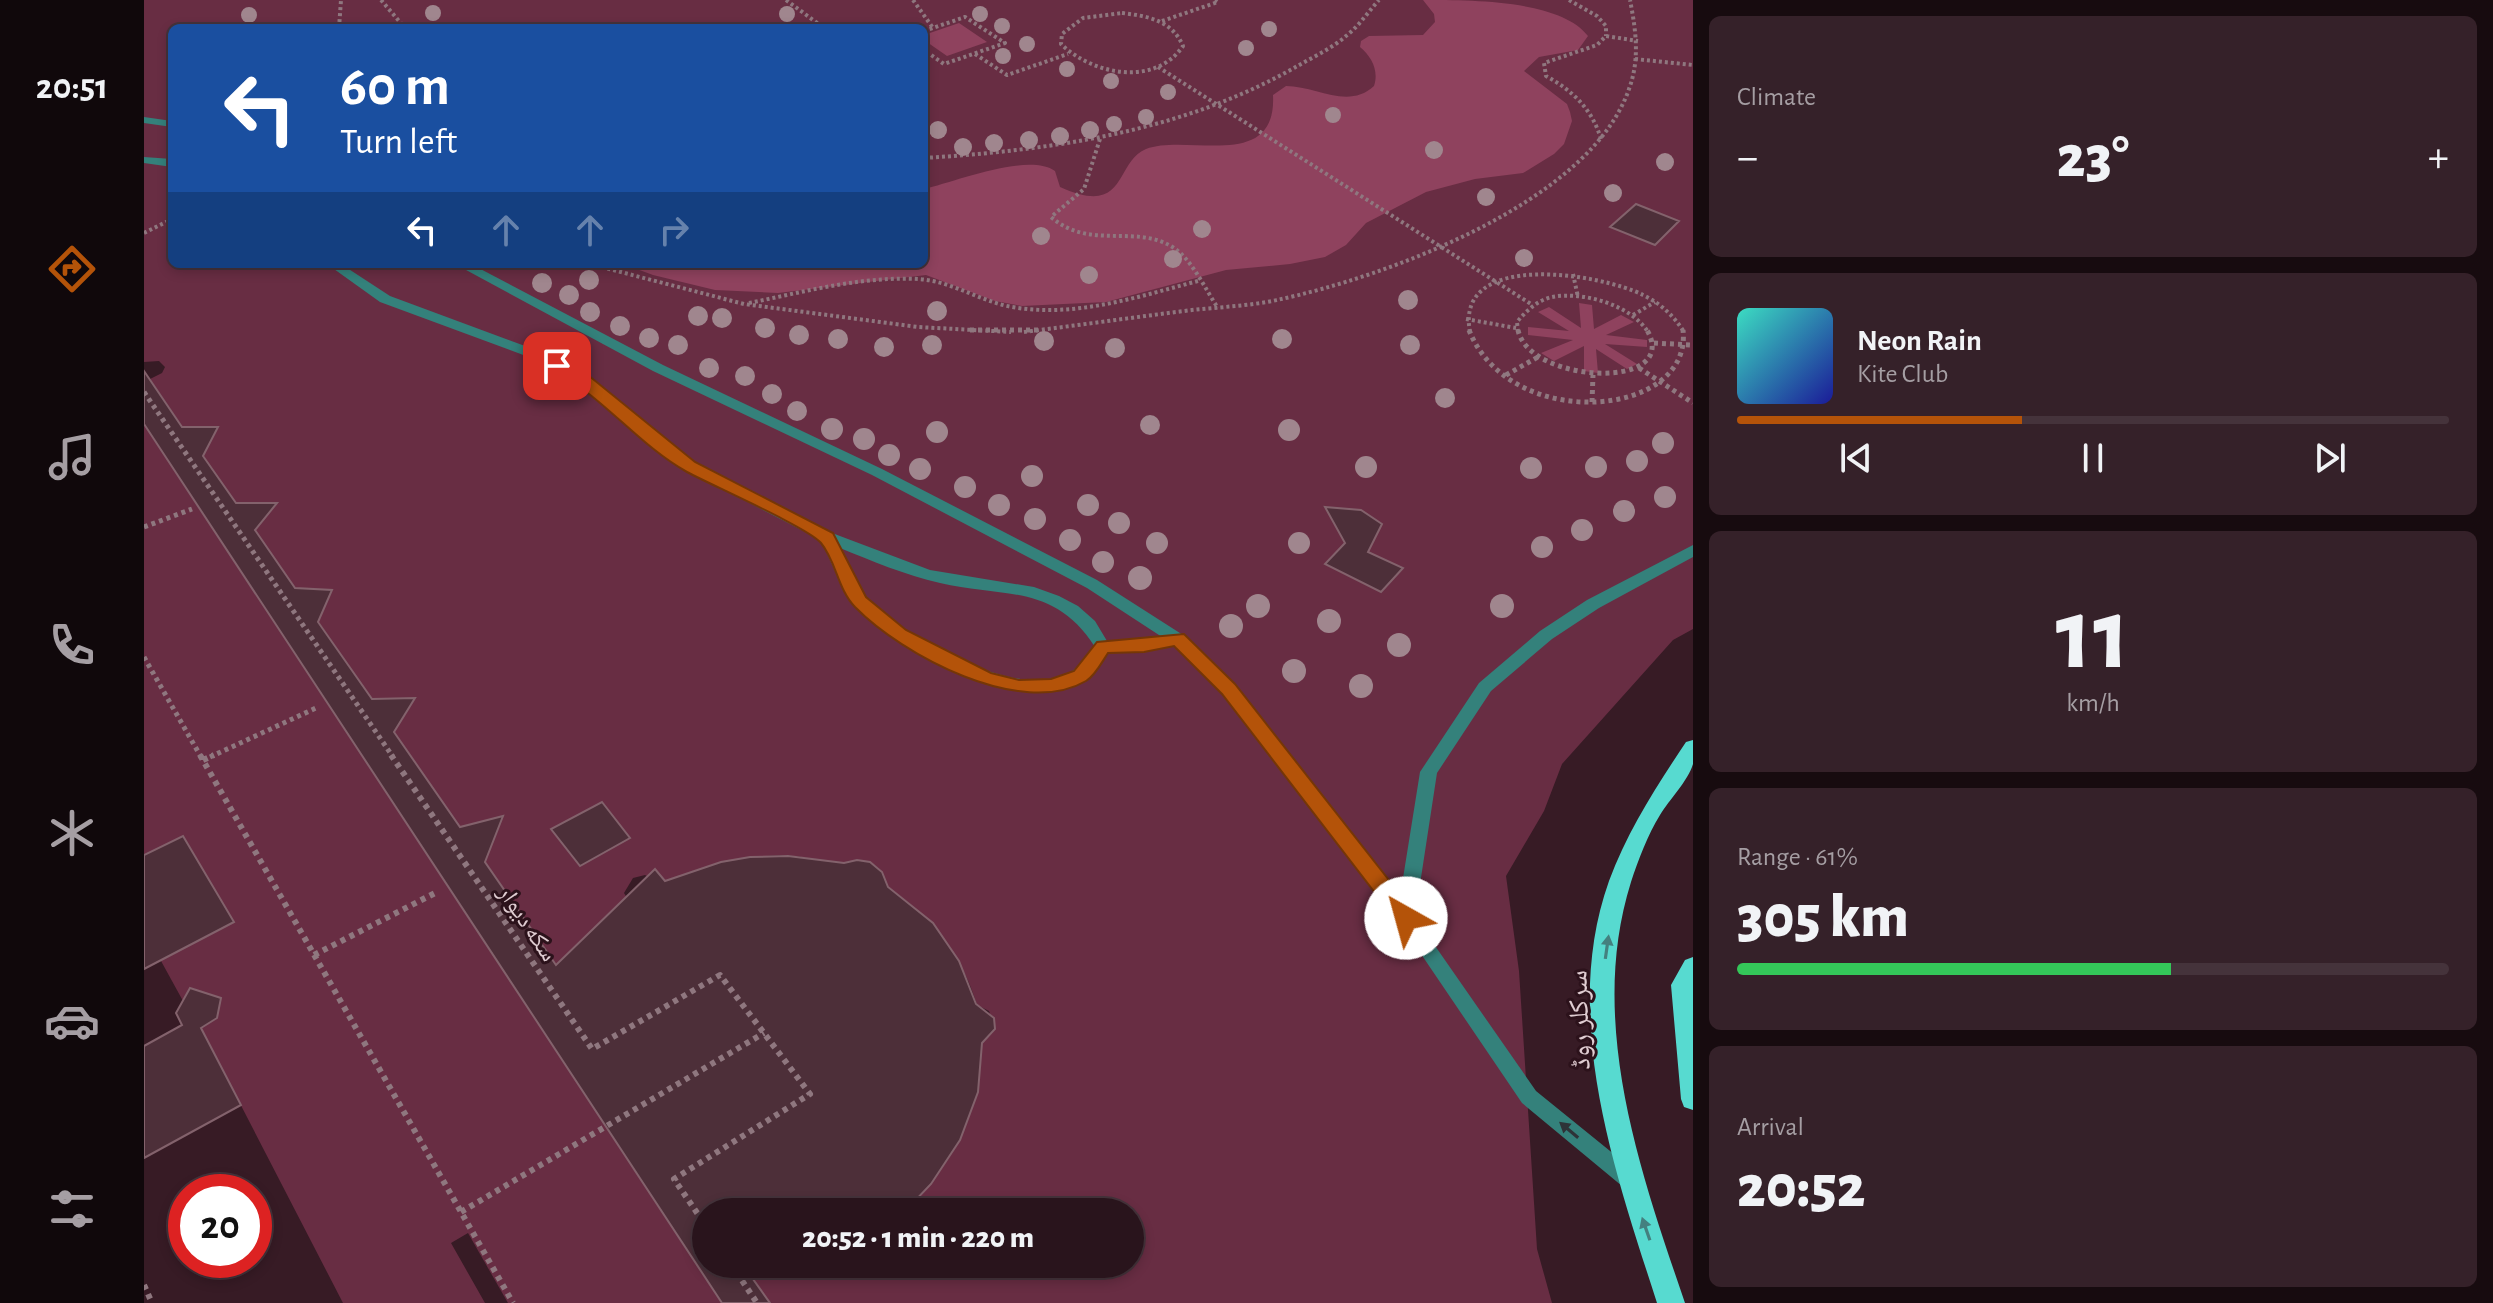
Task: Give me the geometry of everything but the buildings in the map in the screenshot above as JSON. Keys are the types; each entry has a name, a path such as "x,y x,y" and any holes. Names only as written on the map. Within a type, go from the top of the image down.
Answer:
{"main road":[{"name":"سرکلر روڈ","path":"1671,1303 1629,1179 1605,1058 1602,984 1612,912 1638,831 1693,748"},
{"path":"1693,967 1683,985 1693,1099"}],"lane":[{"path":"144,120 168,123"},
{"path":"144,160 168,163"},
{"path":"339,268 385,299 531,353 582,379 689,466 827,537 945,580 991,583 1034,593 1075,610 1093,625 1103,647"},
{"path":"469,268 658,368 877,472 1092,584 1177,639 1228,689 1406,918 1529,1097 1629,1179"},
{"path":"827,537 859,601 900,635 985,678 1019,687 1052,686 1081,676 1103,647"},
{"path":"1406,918 1429,772 1485,687 1546,635 1593,604 1693,550"},
{"path":"1103,647 1144,646 1177,639"}],"path":[{"path":"339,24 341,0"},
{"path":"381,0 402,24"},
{"path":"786,0 819,24"},
{"path":"913,0 933,28"},
{"path":"1161,22 1218,2 1215,0"},
{"path":"928,158 1100,139 1171,123 1219,106 1287,73 1346,36 1379,0"},
{"path":"1569,0 1597,16 1606,26 1606,36 1597,45 1544,63 1543,69 1546,76 1570,89 1595,117 1601,140"},
{"path":"605,268 744,304 918,327 1020,332 1276,300 1402,264 1440,249 1549,187 1601,140 1629,90 1638,41 1630,0"},
{"path":"1122,13 1161,22 1181,37 1183,46 1171,62 1158,67 1119,71 1081,62 1068,54 1061,44 1062,34 1083,18 1122,13"},
{"path":"928,30 965,17 1005,43 944,64 928,53"},
{"path":"1606,36 1638,41"},
{"path":"975,54 1007,75 1068,54"},
{"path":"1635,59 1693,65"},
{"path":"1158,67 1495,284 1531,304"},
{"path":"1100,139 1084,189 1051,217 1056,224 1090,236 1121,241 1156,241 1176,249 1219,309"},
{"path":"144,233 168,221"},
{"path":"1650,398 1592,402 1546,393 1506,375 1483,357 1470,338 1466,319 1470,305 1495,284 1544,273 1573,274 1602,280 1655,302 1672,315 1691,345 1692,353"},
{"path":"1573,274 1578,297"},
{"path":"744,304 876,282 921,279 1013,308 1075,308 1109,305 1198,281"},
{"path":"1552,297 1578,297 1607,303 1633,315 1647,329 1654,343 1651,357 1639,368 1618,374 1593,375 1563,369 1538,357 1523,343 1516,328 1519,314 1531,304 1552,297"},
{"path":"1633,315 1655,302"},
{"path":"1466,319 1516,328"},
{"path":"1654,343 1691,345"},
{"path":"1506,375 1538,357"},
{"path":"1639,368 1693,403"},
{"path":"1592,402 1593,375"},
{"path":"1660,393 1678,382"},
{"name":"سکه دیوار","path":"144,392 592,1049 720,975 810,1094 674,1179 692,1205"},
{"path":"144,527 192,509"},
{"path":"144,657 513,1303"},
{"path":"203,760 316,708"},
{"path":"314,955 437,892"},
{"path":"461,1212 764,1033"},
{"path":"740,1278 757,1303"},
{"path":"144,1285 152,1303"}],"shaded area":[{"path":"144,0 1693,0 1693,629 1673,640 1562,764 1544,811 1506,876 1519,971 1537,1249 1552,1303 770,1303 753,1278 1144,1278 1144,1198 917,1198 931,1184 960,1140 978,1092 982,1043 995,1029 989,1011 977,1005 962,968 941,936 915,908 883,884 882,872 873,864 776,856 709,866 660,883 645,875 633,878 624,893 629,901 606,917 558,967 478,851 493,842 494,830 478,823 462,830 389,724 400,699 389,698 376,705 311,611 323,590 313,589 299,594 196,446 211,429 199,427 186,432 150,379 162,373 165,367 159,361 144,362"},
{"path":"1423,0 1514,4 1558,15 1588,36 1578,50 1539,57 1524,71 1567,104 1572,121 1564,144 1523,173 1475,179 1426,192 1366,223 1346,245 1325,257 1226,270 1106,302 1022,306 995,301 926,275 778,293 715,290 634,268 928,268 928,188 991,170 1027,165 1055,171 1060,187 1082,195 1098,196 1109,192 1136,156 1146,149 1163,145 1226,145 1245,142 1261,134 1270,119 1273,95 1286,86 1343,97 1364,93 1374,86 1375,70 1360,47 1361,41 1369,36 1423,35 1435,22 1434,14"},
{"path":"959,23 987,42 947,56 928,43 928,34"},
{"path":"1579,303 1592,305 1594,329 1621,315 1634,322 1606,335 1647,340 1647,347 1605,344 1637,364 1627,369 1596,349 1598,373 1584,371 1584,346 1554,361 1541,353 1573,340 1528,335 1528,327 1569,331 1538,312 1549,307 1581,328"},
{"path":"144,424 692,1257 692,1278 706,1278 722,1303 508,1303 468,1233 451,1243 485,1303 343,1303 201,1028 221,998 202,992 183,1001 144,930"}],"route":[{"path":"557,366 582,379 689,466 827,537 859,601 900,635 985,678 1019,687 1052,686 1081,676 1095,663 1103,647 1144,646 1177,639 1228,689 1406,918"}]}
